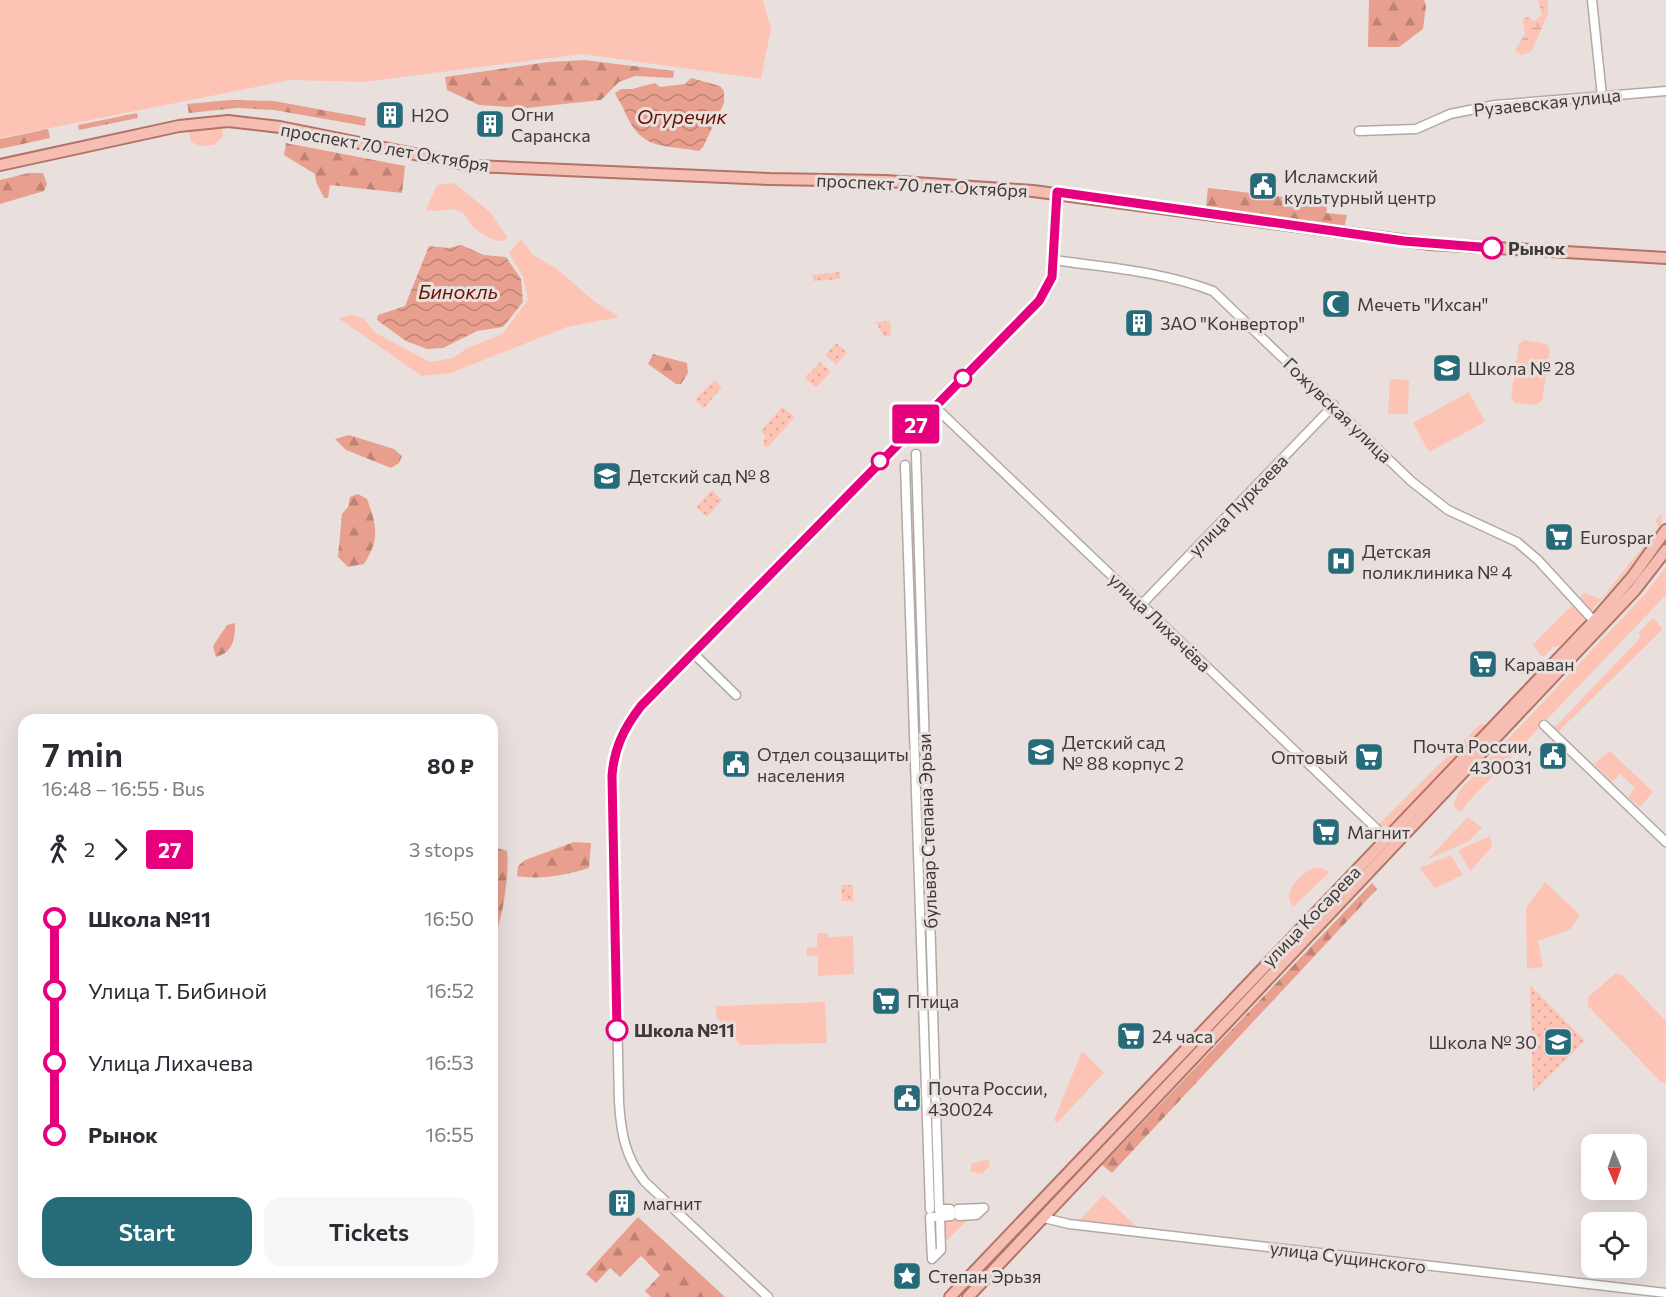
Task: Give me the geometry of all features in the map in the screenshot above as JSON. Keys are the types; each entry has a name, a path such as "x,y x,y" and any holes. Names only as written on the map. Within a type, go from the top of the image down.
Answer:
{"main road":[{"name":"проспект 70 лет Октября","path":"0,165 179,126 203,122 252,123 453,163 492,167 885,181 1057,192 1430,244 1666,258"},
{"name":"улица Косарева","path":"968,1297 1635,590 1664,545 1666,530"},
{"name":"улица Косарева","path":"950,1297 1664,545"},
{"path":"1385,837 1394,846"},
{"name":"улица Сущинского","path":"1034,1209 1044,1218"}],"street":[{"path":"1592,0 1602,96"},
{"name":"Рузаевская улица","path":"1359,131 1416,129 1450,114 1495,105 1666,92"},
{"path":"768,1297 645,1182 628,1157 621,1129 612,834 613,761 629,722 693,653 1039,301 1048,287 1054,260 1057,192"},
{"name":"Гожувская улица","path":"1054,260 1146,272 1189,282 1213,291 1411,481 1448,510 1517,542 1538,560 1594,621"},
{"name":"улица Пуркаева","path":"1142,604 1334,405"},
{"name":"улица Лихачёва","path":"934,406 1385,837"},
{"name":"бульвар Степана Эрьзи","path":"905,465 936,1211 915,454"},
{"path":"693,653 736,696"},
{"path":"1544,725 1666,842"},
{"name":"улица Сущинского","path":"1044,1218 1069,1224 1666,1293"}],"green space":[{"path":"0,0 763,0 771,29 761,79 583,54 363,82 291,80 0,138"},
{"path":"1369,0 1424,0 1426,6 1423,29 1399,47 1368,47"},
{"path":"1538,0 1548,0 1548,14 1531,52 1521,55 1515,50 1525,34 1523,19 1528,17 1534,21 1542,15"},
{"path":"584,60 674,71 673,78 635,76 619,82 601,100 527,108 479,105 447,90 445,77 548,62"},
{"path":"230,100 274,101 366,118 365,126 274,110 237,108 189,113 187,104"},
{"path":"137,113 138,118 79,130 78,125"},
{"path":"222,125 223,136 214,145 200,146 191,142 188,128"},
{"path":"48,129 50,138 0,149 0,139"},
{"path":"286,143 405,166 402,193 330,185 328,198 324,198 316,182 315,174 284,155"},
{"path":"29,173 43,173 47,184 44,191 0,204 0,180"},
{"path":"454,183 490,212 507,237 505,241 493,239 481,233 463,213 458,211 426,210 437,185"},
{"path":"1208,188 1328,202 1326,213 1347,215 1344,228 1206,206"},
{"path":"521,239 533,255 557,269 595,302 619,317 567,327 451,373 422,376 338,318 352,315 363,318 376,333 430,362 453,358 467,348 502,334 528,300 523,277 509,253"},
{"path":"840,272 840,279 813,281 813,275"},
{"path":"890,321 891,335 884,337 876,322"},
{"path":"1524,340 1546,344 1550,349 1542,400 1536,405 1515,403 1511,396 1519,344"},
{"path":"836,343 847,352 836,365 825,355"},
{"path":"653,354 687,363 688,373 681,384 676,384 648,364"},
{"path":"820,362 831,372 816,388 805,378"},
{"path":"1390,379 1409,380 1408,414 1388,414"},
{"path":"714,380 722,387 704,408 695,400"},
{"path":"1469,392 1485,422 1429,452 1413,423"},
{"path":"782,407 795,417 767,448 763,445 765,436 761,431"},
{"path":"349,435 394,449 402,456 399,463 391,468 346,450 335,439"},
{"path":"712,490 722,500 707,517 696,507"},
{"path":"358,494 367,499 375,525 375,540 364,564 348,567 338,557 342,514 348,507 350,497"},
{"path":"1662,513 1661,529 1645,552 1591,611 1580,597 1585,593 1601,599 1659,527 1655,521"},
{"path":"1666,567 1666,595 1461,812 1453,806 1459,791 1645,594"},
{"path":"1570,607 1574,607 1583,616 1584,621 1560,646 1553,647 1545,656 1541,656 1533,645"},
{"path":"1653,618 1663,629 1557,733 1553,729 1641,637 1638,633"},
{"path":"235,623 232,644 226,652 216,657 213,646 227,625"},
{"path":"1480,724 1486,725 1388,827 1378,825"},
{"path":"1610,751 1653,792 1640,807 1628,797 1635,788 1620,774 1612,782 1594,764"},
{"path":"1468,817 1482,828 1469,841 1427,860"},
{"path":"1490,836 1492,847 1470,871 1458,850"},
{"path":"574,842 591,843 589,868 553,876 517,876 518,866 525,860"},
{"path":"498,848 507,851 508,860 498,926"},
{"path":"1451,855 1463,875 1435,888 1419,868"},
{"path":"1313,868 1322,868 1330,872 1293,907 1290,896 1294,884"},
{"path":"1545,882 1580,915 1571,929 1538,941 1543,967 1527,969 1526,908"},
{"path":"1372,883 1377,889 1112,1173 1102,1165"},
{"path":"841,885 853,885 853,901 842,901"},
{"path":"817,933 828,933 828,937 853,936 854,974 818,976 818,956 807,956 807,948 817,947"},
{"path":"1616,973 1622,975 1666,1021 1666,1083 1661,1082 1588,1006 1588,997"},
{"path":"1530,985 1585,1041 1533,1092"},
{"path":"825,1002 827,1043 740,1045 716,1017 716,1006"},
{"path":"1082,1051 1104,1073 1057,1123 1054,1120"},
{"path":"988,1159 990,1166 982,1174 971,1172 971,1164"},
{"path":"1103,1195 1139,1229 1078,1222"},
{"path":"638,1217 725,1297 651,1297 645,1291 660,1275 641,1256 620,1277 610,1268 596,1283 586,1274"},
{"path":"970,1218 944,1243 942,1219"}],"water":[{"name":"Огуречик","path":"691,78 720,86 724,91 724,103 699,151 663,146 645,139 631,123 615,93 621,89 632,89 655,83 660,87 685,84"},
{"name":"Бинокль","path":"461,245 484,255 506,257 521,279 523,302 503,327 477,331 443,348 427,349 406,341 377,320 378,315 405,306 429,246 449,248"}],"bus line":[{"name":"27","path":"617,1030 612,776 616,748 622,734 641,706 1039,301 1052,277 1057,192 1404,241 1492,248"}],"place":[{"name":"H2O","path":"390,115"},
{"name":"Огни Саранска","path":"490,124"},
{"name":"Исламский культурный центр","path":"1263,186"},
{"name":"Рынок","path":"1492,248"},
{"name":"Мечеть \"Ихсан\"","path":"1336,304"},
{"name":"ЗАО \"Конвертор\"","path":"1139,323"},
{"name":"Школа № 28","path":"1447,368"},
{"name":"Детский сад № 8","path":"607,476"},
{"name":"Eurospar","path":"1559,537"},
{"name":"Детская поликлиника № 4","path":"1341,561"},
{"name":"Караван","path":"1483,664"},
{"name":"Детский сад № 88 корпус 2","path":"1041,752"},
{"name":"Почта России, 430031","path":"1553,756"},
{"name":"Оптовый","path":"1369,757"},
{"name":"Отдел соцзащиты населения","path":"736,764"},
{"name":"Магнит","path":"1326,832"},
{"name":"Птица","path":"886,1001"},
{"name":"Школа №11","path":"617,1030"},
{"name":"24 часа","path":"1131,1036"},
{"name":"Школа № 30","path":"1558,1042"},
{"name":"Почта России, 430024","path":"907,1098"},
{"name":"магнит","path":"622,1203"},
{"name":"Степан Эрьзя","path":"907,1276"}]}
